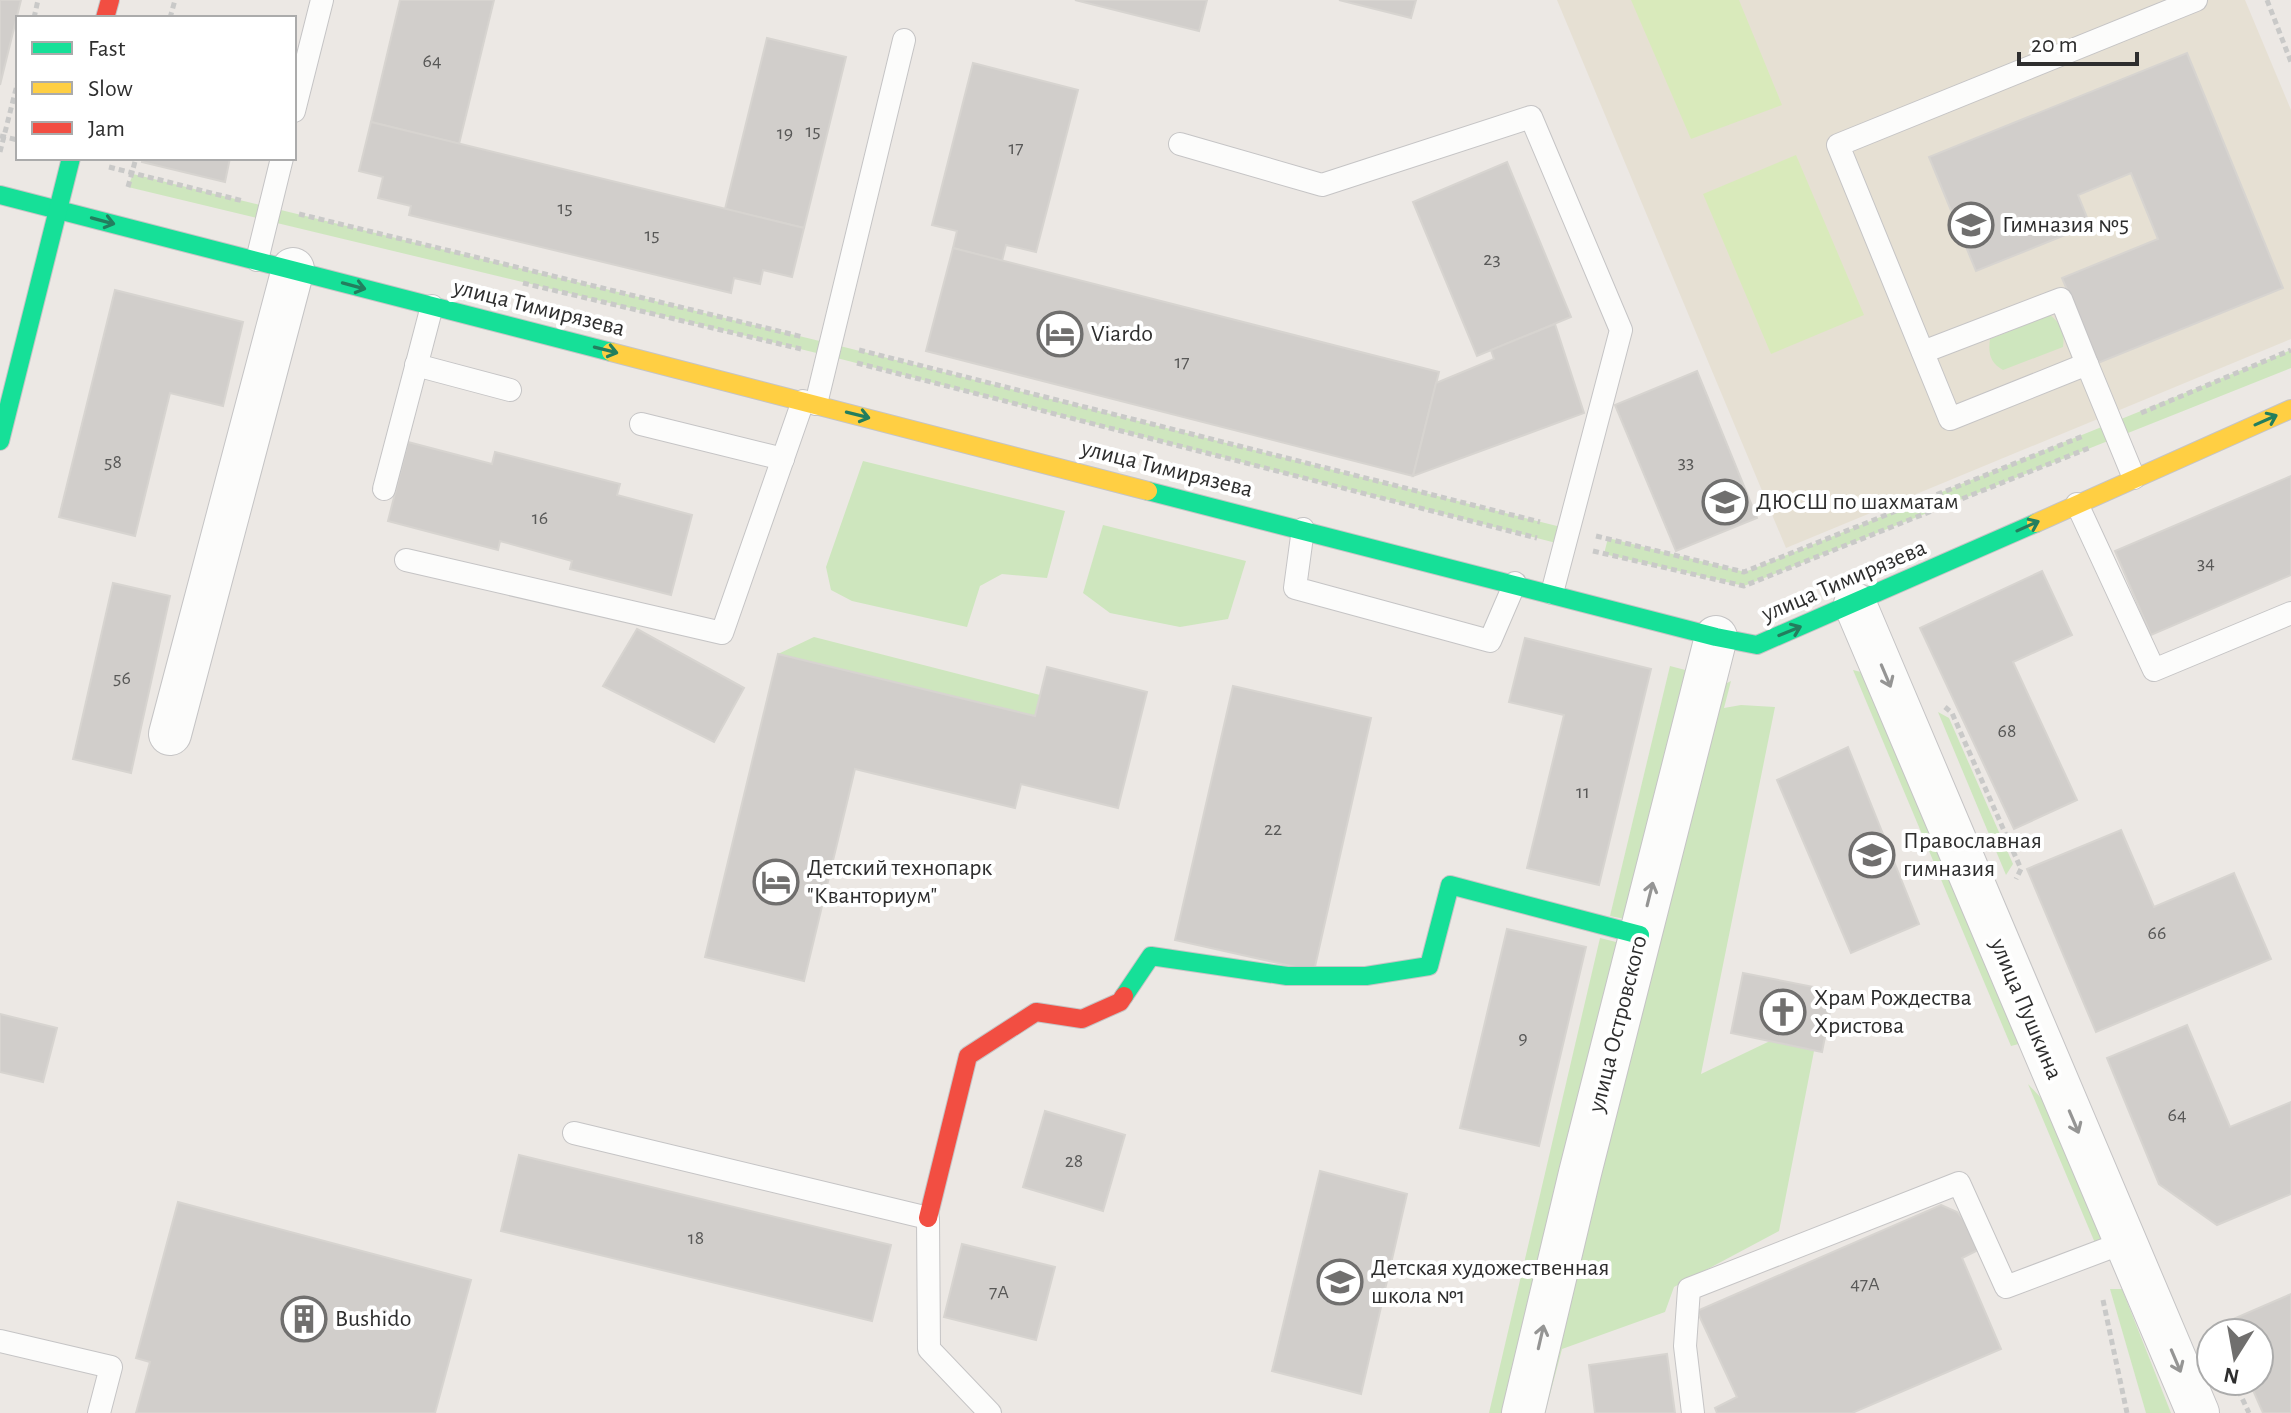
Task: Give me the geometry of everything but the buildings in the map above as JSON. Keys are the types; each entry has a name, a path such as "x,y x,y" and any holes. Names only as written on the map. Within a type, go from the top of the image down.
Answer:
{"street":[{"path":"0,441 69,164"},
{"name":"улица Тимирязева","path":"0,195 1716,637 1757,645 2291,409"},
{"path":"170,734 275,265"},
{"name":"улица Пушкина","path":"1855,604 2109,1248 2198,1413"},
{"name":"улица Островского","path":"1523,1413 1716,637"},
{"path":"928,1218 968,1056 1036,1012 1082,1019 1120,1002 1151,956 1287,976 1366,976 1429,966 1450,885 1640,935"}],"lane":[{"path":"296,103 322,0"},
{"path":"2087,364 1950,419 1838,145 2196,0"},
{"path":"406,560 722,633 783,459 829,356 904,40"},
{"path":"1180,144 1322,185 1531,117 1621,330 1552,593"},
{"path":"275,265 282,160"},
{"path":"1923,352 2061,299 2134,478"},
{"path":"384,489 432,306"},
{"path":"416,365 510,390"},
{"path":"641,424 783,459"},
{"path":"2077,504 2154,670 2291,613"},
{"path":"1303,529 1295,588 1490,641 1515,583"},
{"path":"574,1133 928,1218 929,1349 990,1413"},
{"path":"1693,1413 1685,1346 1689,1289 1959,1183 2006,1287 2109,1248"},
{"path":"0,1341 111,1367 99,1413"}],"path":[{"path":"2267,0 2291,62"},
{"path":"0,152 16,88"},
{"path":"128,187 136,160"},
{"path":"69,164 143,191"},
{"path":"101,164 133,174"},
{"path":"510,280 1566,537 1744,586 2114,431 2291,350"},
{"path":"1566,537 1744,572 2114,431"},
{"path":"2109,1248 2127,1413"}],"shaded area":[{"name":"Гимназия №5","path":"1557,0 2245,0 2291,110 2291,339 1786,548"}],"green space":[{"path":"1631,0 1739,0 1782,105 1691,139"},
{"path":"1796,155 1864,315 1771,354 1703,194"},
{"path":"133,174 832,344 1569,529 1564,545 829,356 128,187"},
{"path":"2050,315 2061,329 2063,347 2003,370 1995,364 1990,353 1990,339"},
{"path":"2291,350 2291,368 1744,586 1604,554 1608,538 1745,572"},
{"path":"863,461 1065,511 1047,578 1002,574 980,586 967,627 852,601 831,590 826,567"},
{"path":"1103,525 1246,561 1228,619 1180,627 1110,613 1083,593"},
{"path":"814,637 1040,695 1035,716 778,654"},
{"path":"1670,666 1693,672 1630,920 1610,916"},
{"path":"1853,670 1873,675 2030,1041 2011,1046"},
{"path":"1731,681 1724,708 1741,705 1775,707 1701,1074 1770,1041 1814,1051 1779,1231 1674,1287 1665,1312 1562,1349 1545,1413 1524,1413 1711,691"},
{"path":"1938,712 1949,718 2013,864 2006,875"},
{"path":"1600,938 1624,944 1511,1413 1489,1413"},
{"path":"2028,1084 2053,1111 2107,1238 2095,1243"},
{"path":"2110,1289 2122,1289 2171,1413 2146,1413"}],"traffic: fast":[{"path":"0,441 70,160"},
{"path":"0,195 611,352"},
{"path":"1148,491 1757,645 2036,523"},
{"path":"1124,996 1151,956 1287,976 1366,976 1429,966 1450,885 1640,935"}],"traffic: slow":[{"path":"611,352 1148,491"},
{"path":"2036,523 2291,409"}],"traffic: jam":[{"path":"106,16 110,0"},
{"path":"928,1218 968,1056 1036,1012 1082,1019 1120,1002 1124,996"}],"place":[{"name":"Гимназия №5","path":"1971,225"},
{"name":"Viardo","path":"1060,334"},
{"name":"ДЮСШ по шахматам","path":"1725,502"},
{"name":"Православная гимназия","path":"1872,855"},
{"name":"Детский технопарк \"Кванториум\"","path":"776,882"},
{"name":"Храм Рождества Христова","path":"1783,1012"},
{"name":"Детская художественная школа №1","path":"1340,1282"},
{"name":"Bushido","path":"304,1319"}]}
